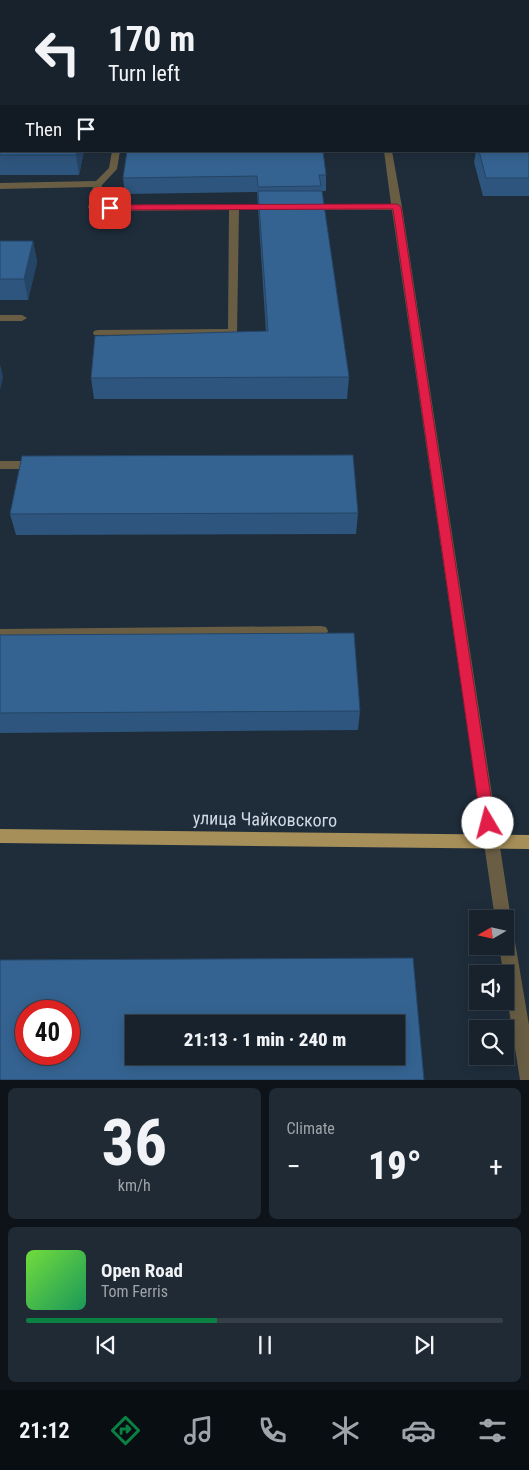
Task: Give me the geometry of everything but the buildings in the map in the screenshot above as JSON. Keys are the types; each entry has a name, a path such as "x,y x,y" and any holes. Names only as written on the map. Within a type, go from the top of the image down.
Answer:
{"main road":[{"name":"улица Чайковского","path":"0,836 529,842"}],"street":[{"path":"116,152 113,169 98,184 93,208 282,207"},
{"path":"388,152 502,910"},
{"path":"0,186 98,184"},
{"path":"98,333 233,332 234,207"},
{"path":"301,207 397,207"},
{"path":"0,318 22,318"},
{"path":"0,465 49,465"},
{"path":"0,634 321,631"},
{"path":"509,955 528,1080"}],"route":[{"path":"110,208 397,207 488,823"}]}
